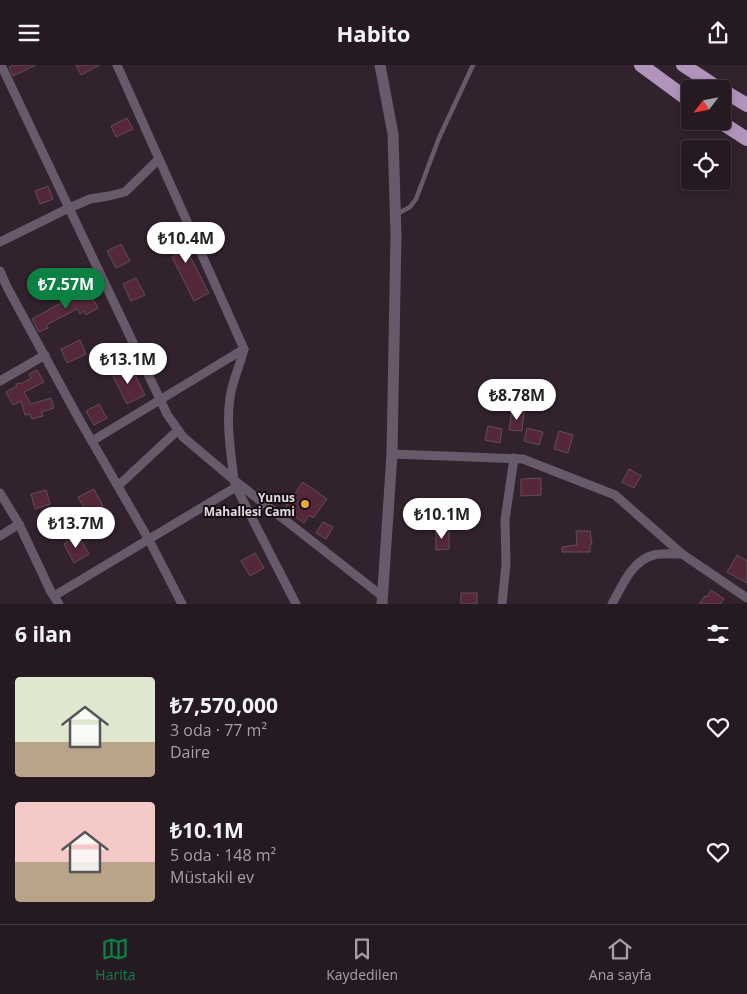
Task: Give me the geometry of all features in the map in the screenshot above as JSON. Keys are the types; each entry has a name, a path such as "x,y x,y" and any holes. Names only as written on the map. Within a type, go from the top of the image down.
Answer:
{"highway":[{"path":"641,65 681,94"},
{"path":"684,65 707,80"},
{"path":"731,95 747,105"},
{"path":"731,129 747,139"}],"street":[{"path":"1,65 166,414 184,437 235,483 382,600"},
{"path":"117,65 244,349 229,400 229,431 235,483 296,604"},
{"path":"380,65 393,134 396,215 392,454 382,600"},
{"path":"0,242 90,199 125,192 159,159"},
{"path":"0,271 92,441 149,540 182,604"},
{"path":"92,441 244,349"},
{"path":"0,381 45,355"},
{"path":"118,486 178,430"},
{"path":"392,454 523,459 615,495 682,554 747,597"},
{"path":"502,604 506,564 505,519 514,458"},
{"path":"0,493 19,524 56,600 235,483"},
{"path":"0,536 19,524"},
{"path":"612,604 633,568 643,559 655,555 682,554"}],"lane":[{"path":"396,215 405,211 416,199 439,138 473,65"}],"building":[{"path":"13,65 36,65 13,76 9,67"},
{"path":"76,65 100,65 81,75"},
{"path":"127,118 133,129 116,137 111,126"},
{"path":"48,186 53,199 40,204 35,191"},
{"path":"179,225 186,239 182,241 209,293 194,301 172,257 176,254 165,232"},
{"path":"121,244 130,261 116,268 107,251"},
{"path":"136,278 145,295 131,301 123,284"},
{"path":"81,292 82,295 87,292 98,308 86,315 84,311 80,314 77,309 46,325 48,328 39,332 32,319"},
{"path":"80,340 86,354 67,363 61,349"},
{"path":"130,365 145,395 127,404 112,374"},
{"path":"37,370 44,382 24,392 31,404 51,398 54,408 41,412 43,416 32,419 30,414 25,415 21,401 13,405 6,392 17,386 16,384 31,378 29,374"},
{"path":"99,404 107,418 94,425 86,411"},
{"path":"512,410 524,412 522,431 509,430"},
{"path":"488,426 502,429 500,443 485,440"},
{"path":"527,428 543,432 539,445 524,441"},
{"path":"559,431 573,435 568,453 554,449"},
{"path":"629,469 641,476 634,488 622,482"},
{"path":"541,478 541,495 521,496 521,479"},
{"name":"Yunus Mahallesi Cami","path":"303,482 327,499 313,518 309,515 304,523 284,509"},
{"path":"94,489 103,506 88,514 78,497"},
{"path":"46,490 50,504 35,509 31,494"},
{"path":"323,522 333,527 326,539 316,533"},
{"path":"436,530 449,530 449,549 436,550"},
{"path":"576,531 590,531 592,544 590,544 590,552 562,552 562,547 577,545"},
{"path":"78,535 89,554 74,563 64,544"},
{"path":"255,553 264,568 250,576 241,561"},
{"path":"737,555 747,561 747,583 727,572"},
{"path":"711,590 724,599 720,604 699,604 705,596 707,597"},
{"path":"461,593 477,593 477,604 461,604"}],"place":[{"name":"Yunus Mahallesi Cami","path":"305,504"}]}
